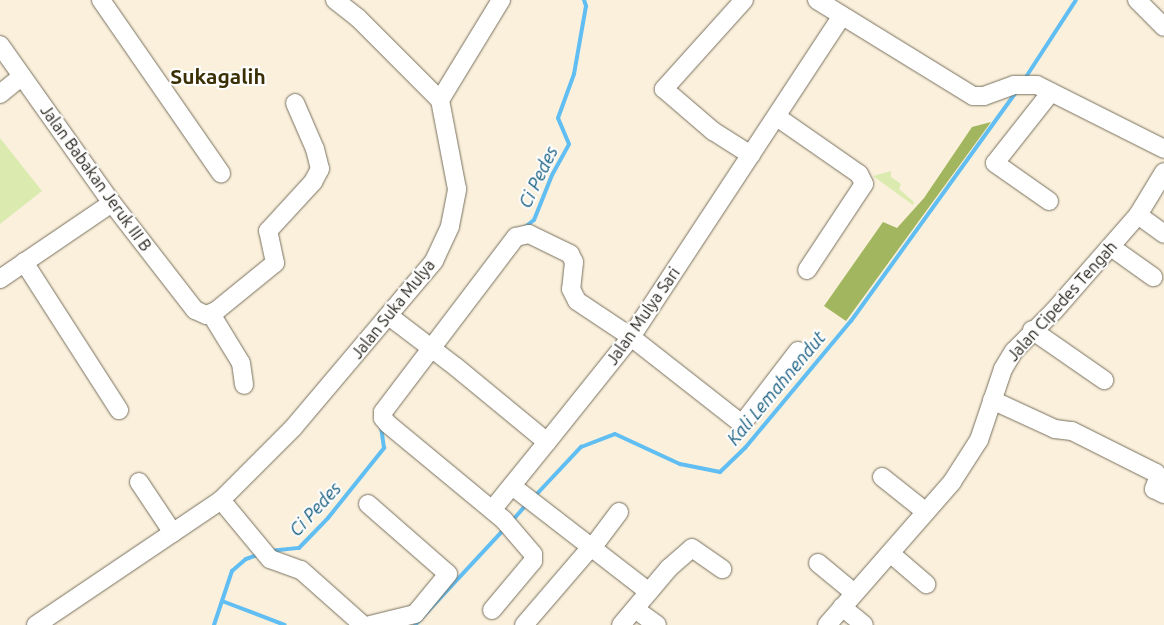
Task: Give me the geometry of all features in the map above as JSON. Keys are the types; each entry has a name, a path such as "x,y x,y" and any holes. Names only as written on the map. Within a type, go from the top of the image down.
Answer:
{"street":[{"path":"101,0 221,173"},
{"path":"335,0 358,18 440,100 501,0"},
{"path":"744,0 664,89 713,131 750,155"},
{"path":"817,0 972,96 984,96 1014,85 1044,89 1164,149"},
{"path":"1137,0 1164,27"},
{"name":"Jalan Mulya Sari","path":"498,515 517,490 547,442 631,337 842,16"},
{"name":"Jalan Babakan Jeruk III B","path":"0,45 112,203 203,312 241,363 244,385"},
{"path":"0,94 22,76"},
{"path":"1044,89 995,163 1049,201"},
{"name":"Jalan Suka Mulya","path":"36,625 221,500 293,428 434,261 455,206 456,175 440,100"},
{"path":"203,312 275,263 268,231 313,182 320,169 316,149 295,103"},
{"path":"777,117 859,174 864,184 807,270"},
{"name":"Jalan Cipedes Tengah","path":"827,625 853,592 926,512 969,458 1007,363 1032,330 1054,311 1138,215 1164,172"},
{"path":"0,279 112,203"},
{"path":"1138,215 1164,234"},
{"path":"492,610 533,561 533,554 498,515 383,418 388,405 434,349 516,237 523,233 540,239 573,258 572,289 577,300 631,337 743,424 798,351"},
{"path":"1111,247 1153,277"},
{"path":"24,262 119,410"},
{"path":"389,316 434,349 547,442"},
{"path":"1032,330 1104,380"},
{"path":"992,400 1055,429 1069,430 1156,473 1158,478 1154,489 1164,494"},
{"path":"882,476 926,512"},
{"path":"139,482 173,533"},
{"path":"517,490 649,592"},
{"path":"221,500 270,559 301,570 363,625"},
{"path":"368,504 448,574 415,614 370,625"},
{"path":"524,625 591,548 619,512"},
{"path":"621,625 680,556 692,548 722,569"},
{"path":"890,553 926,584"},
{"path":"818,563 853,592"},
{"path":"842,607 864,625"},
{"path":"635,609 657,625"}],"green space":[{"path":"991,122 846,321 824,306 883,222 897,228 924,198 972,127"},
{"path":"0,138 42,191 0,224"},
{"path":"891,171 891,177 901,184 899,189 914,202 913,205 873,176"}],"waterway":[{"name":"Ci Pedes","path":"524,228 534,220 552,175 569,144 558,118 574,74 586,6 584,0"},
{"name":"Kali Lemahnendut","path":"1024,80 1076,0"},
{"name":"Kali Lemahnendut","path":"534,497 581,447 615,434 680,464 720,472 745,448 851,321 1016,92"},
{"name":"Ci Pedes","path":"269,551 299,548 328,518 384,448 381,427"},
{"name":"Kali Lemahnendut","path":"512,521 527,504"},
{"name":"Kali Lemahnendut","path":"415,625 505,528"},
{"name":"Ci Pedes","path":"214,625 232,571 246,559 260,554"},
{"name":"Kali Lemahnendut","path":"222,601 285,625"}],"district":[{"name":"Sukagalih","path":"218,76"}]}
